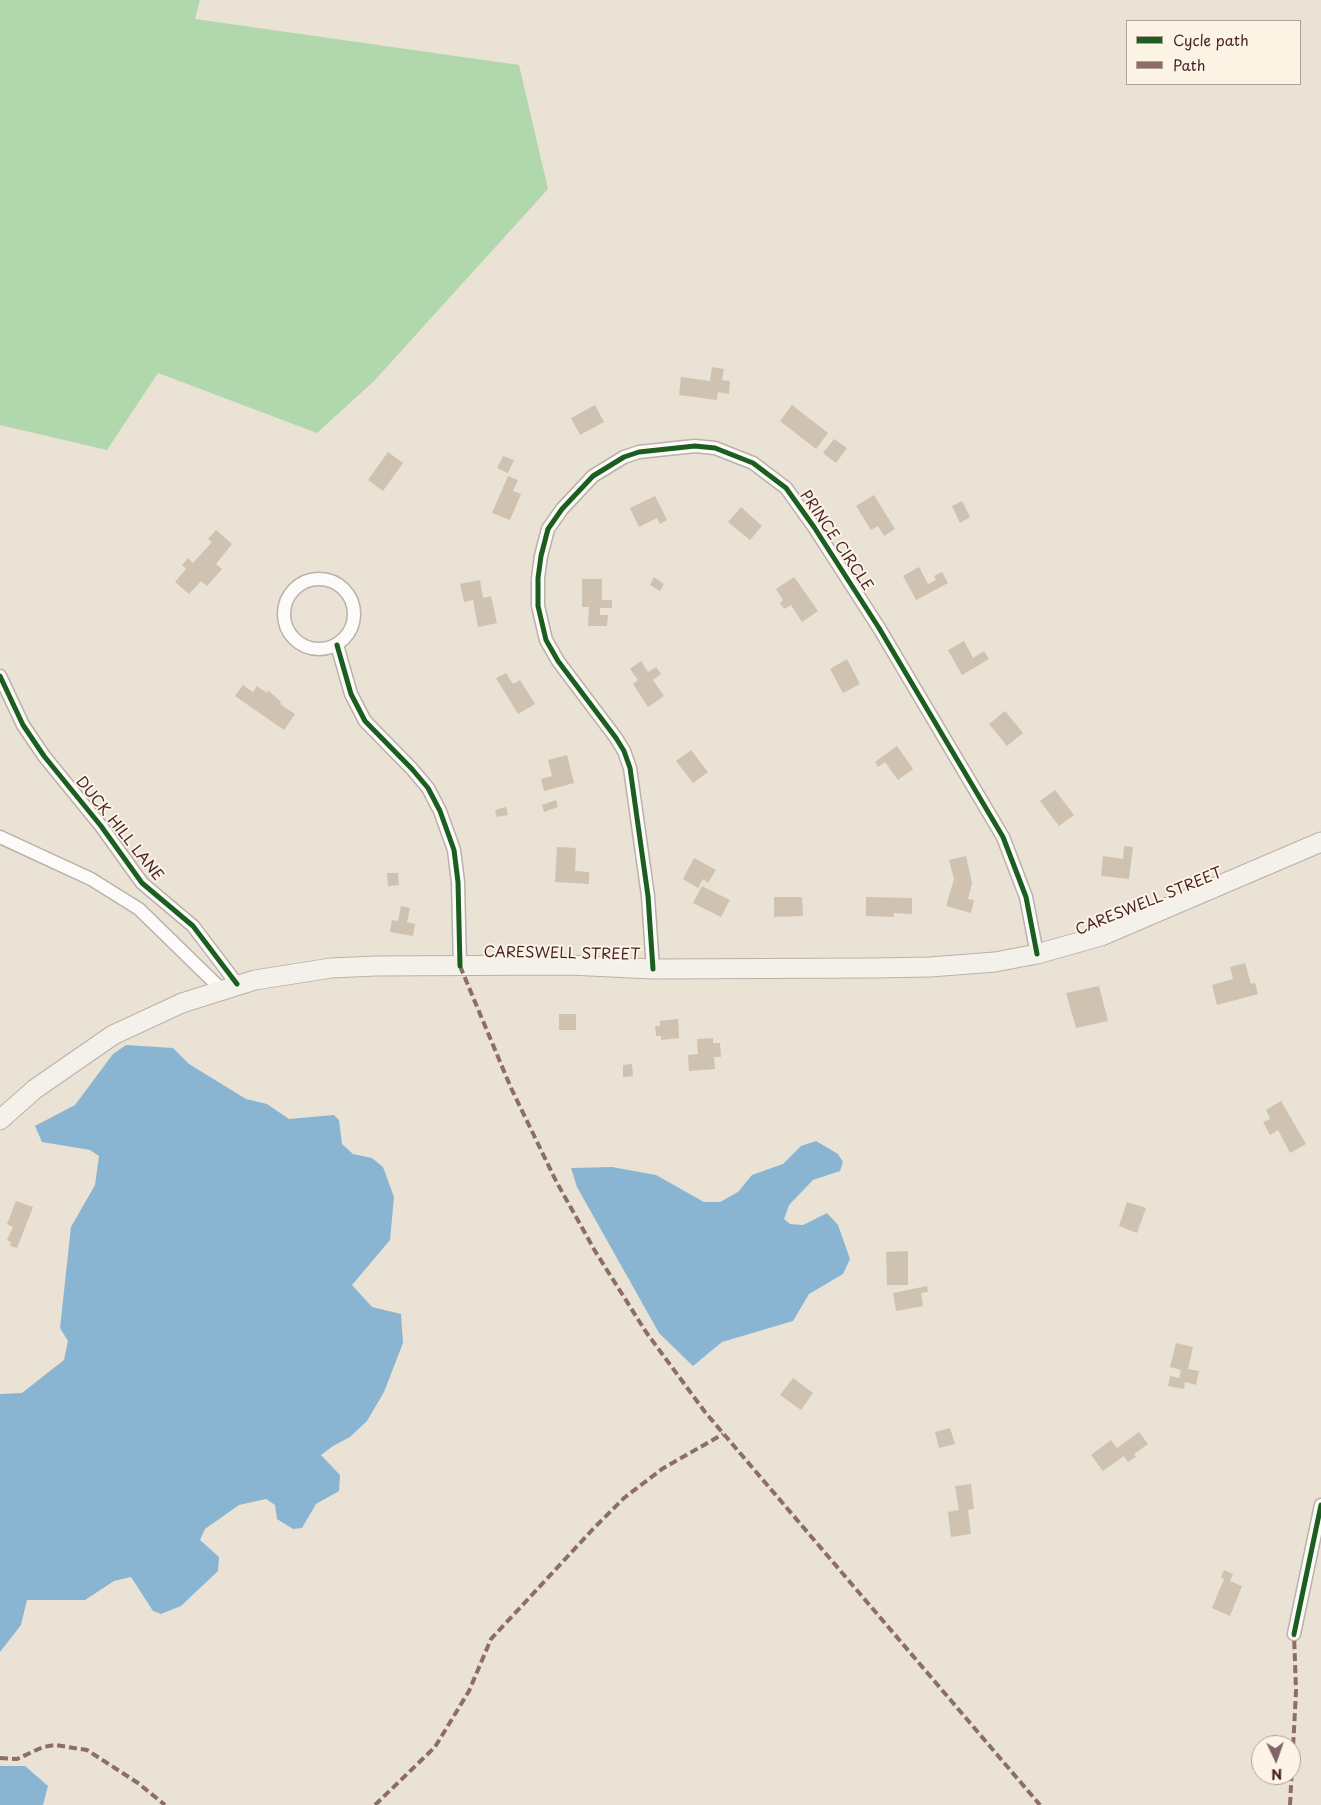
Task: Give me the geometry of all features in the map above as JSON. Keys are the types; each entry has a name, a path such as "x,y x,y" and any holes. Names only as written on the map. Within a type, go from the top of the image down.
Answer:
{"main road":[{"name":"CARESWELL STREET","path":"0,1120 35,1089 113,1035 182,1003 229,987 331,968 569,965 654,968 930,967 995,962 1073,946 1137,922 1321,842"}],"street":[{"name":"PRINCE CIRCLE","path":"654,968 648,896 630,768 624,751 616,738 563,669 546,640 538,606 538,578 541,556 548,530 562,508 592,476 624,457 639,452 695,446 716,448 753,463 786,488 814,527 879,628 1003,837 1026,897 1037,954"},
{"path":"314,578 328,579 341,585 350,596 354,609 354,623 347,636 336,645 323,649 309,648 297,642 288,631 283,618 284,604 290,592 301,582 314,578"},
{"path":"336,645 351,694 365,721 428,788 454,850 458,882 460,966"},
{"name":"DUCK HILL LANE","path":"0,676 23,725 44,756 101,826 142,883 193,926 229,987"},
{"path":"0,837 91,879 138,909 229,987"},
{"path":"1294,1634 1321,1505"}],"green space":[{"path":"0,0 200,0 195,19 519,65 548,189 374,381 317,433 158,373 107,450 0,425"}],"water":[{"path":"126,1045 173,1048 189,1064 246,1099 267,1104 289,1119 334,1115 339,1120 342,1144 353,1154 372,1158 383,1167 394,1197 390,1240 352,1285 372,1307 401,1314 403,1343 384,1392 367,1421 350,1437 321,1455 340,1475 339,1491 316,1504 302,1528 293,1529 277,1519 275,1505 266,1499 239,1505 205,1529 200,1540 219,1557 218,1571 181,1606 161,1614 153,1611 131,1577 114,1581 85,1600 27,1600 21,1625 0,1652 0,1394 22,1393 64,1360 68,1341 60,1328 71,1227 95,1185 99,1156 90,1150 42,1142 35,1126 75,1105 113,1054"},
{"path":"816,1141 838,1154 843,1162 840,1171 813,1180 789,1205 784,1219 790,1224 803,1225 827,1213 838,1225 850,1259 843,1274 809,1294 793,1321 722,1342 693,1366 659,1333 577,1187 571,1168 612,1167 656,1175 704,1202 720,1202 738,1192 752,1175 783,1164 801,1146"},
{"path":"0,1766 25,1766 48,1786 43,1805 0,1805"}],"building":[{"path":"712,367 724,369 722,380 730,381 729,394 718,392 717,400 679,395 681,377 710,381"},
{"path":"595,405 604,422 580,435 571,418"},
{"path":"792,405 828,433 816,449 780,421"},
{"path":"834,439 847,448 836,463 823,453"},
{"path":"388,452 403,463 383,491 368,480"},
{"path":"503,456 514,460 508,473 497,468"},
{"path":"508,476 518,480 513,491 521,494 510,520 492,513"},
{"path":"874,495 895,529 884,536 878,526 871,530 856,506"},
{"path":"655,496 667,520 660,524 657,518 639,527 630,508"},
{"path":"962,501 970,517 960,523 952,506"},
{"path":"741,507 762,526 750,540 728,522"},
{"path":"216,530 232,544 216,564 222,569 207,586 201,581 189,594 175,582 186,569 182,565 188,558 193,563 212,542 208,539"},
{"path":"919,567 928,584 936,580 934,576 942,572 948,583 916,600 903,576"},
{"path":"654,577 664,584 660,591 650,585"},
{"path":"794,577 818,611 802,622 791,605 784,609 780,603 783,600 776,589"},
{"path":"582,579 602,579 602,600 612,600 612,608 600,608 600,615 608,615 607,626 588,626 589,607 582,607"},
{"path":"480,580 483,598 491,596 497,623 478,627 473,600 464,602 460,584"},
{"path":"964,641 973,658 984,651 989,659 962,675 948,650"},
{"path":"847,659 860,684 843,693 830,669"},
{"path":"641,661 648,672 656,667 661,674 653,680 664,696 648,707 633,684 638,680 630,669"},
{"path":"506,673 513,684 520,680 535,704 518,714 496,678"},
{"path":"243,685 253,692 257,686 267,693 268,690 281,702 280,704 295,714 284,730 235,696"},
{"path":"1005,711 1023,733 1007,746 989,724"},
{"path":"897,746 913,769 898,780 885,762 878,767 875,762"},
{"path":"691,750 708,772 693,783 676,761"},
{"path":"567,755 574,783 544,791 541,779 552,776 548,760"},
{"path":"1055,790 1074,815 1059,826 1040,801"},
{"path":"556,800 558,807 544,812 542,805"},
{"path":"506,807 508,815 497,817 495,810"},
{"path":"1124,846 1133,847 1129,879 1101,876 1103,856 1123,859"},
{"path":"557,847 576,848 575,871 589,872 589,884 555,882"},
{"path":"966,856 972,883 968,899 974,900 971,913 946,906 954,879 949,860"},
{"path":"694,858 716,870 708,883 703,879 698,888 683,879"},
{"path":"387,873 398,873 399,885 388,886"},
{"path":"702,886 730,900 721,917 693,903"},
{"path":"774,897 802,897 803,916 774,917"},
{"path":"866,897 912,898 912,914 894,913 894,917 866,916"},
{"path":"401,906 410,908 407,922 415,924 413,936 390,932 392,920 398,921"},
{"path":"1245,963 1251,984 1255,983 1258,994 1217,1005 1212,985 1233,979 1230,967"},
{"path":"1099,986 1108,1021 1076,1028 1066,993"},
{"path":"559,1014 576,1014 576,1030 559,1030"},
{"path":"678,1019 679,1038 661,1040 661,1036 656,1036 655,1026 660,1026 660,1021"},
{"path":"713,1038 713,1043 720,1043 721,1057 714,1057 715,1069 689,1071 688,1055 698,1054 697,1039"},
{"path":"632,1064 633,1076 623,1077 623,1065"},
{"path":"1281,1101 1306,1144 1290,1153 1278,1130 1270,1135 1263,1122 1270,1119 1266,1110"},
{"path":"16,1201 33,1207 17,1248 10,1246 11,1242 7,1240 13,1227 7,1224"},
{"path":"1127,1202 1146,1208 1137,1233 1119,1226"},
{"path":"908,1251 908,1285 887,1285 886,1252"},
{"path":"927,1286 928,1292 921,1293 923,1306 896,1311 893,1293"},
{"path":"1176,1343 1193,1347 1188,1369 1199,1371 1196,1385 1185,1382 1184,1389 1168,1386 1170,1376 1179,1378 1181,1370 1170,1367"},
{"path":"793,1378 813,1393 801,1410 780,1395"},
{"path":"950,1428 955,1444 939,1448 935,1432"},
{"path":"1139,1432 1148,1444 1134,1454 1136,1457 1128,1462 1124,1456 1103,1471 1091,1455 1111,1440 1117,1448"},
{"path":"971,1484 974,1509 968,1510 971,1534 951,1537 948,1512 959,1510 955,1486"},
{"path":"1224,1570 1233,1574 1230,1581 1242,1586 1230,1616 1212,1608 1224,1579 1221,1577"}],"marked path":[{"path":"460,966 511,1088 556,1181 595,1251 646,1332 705,1412 1040,1805"},
{"path":"375,1805 435,1747 469,1691 491,1639 594,1528 624,1498 662,1469 723,1434"},
{"path":"1290,1805 1296,1691 1294,1634"},
{"path":"0,1758 17,1759 43,1747 55,1745 87,1750 138,1783 165,1805"}],"cycle path":[{"path":"653,969 648,896 630,768 624,751 616,738 558,661 546,640 538,606 538,578 548,529 562,509 593,476 624,457 639,452 695,446 715,448 753,463 786,488 814,527 879,628 1003,837 1026,897 1037,954"},
{"path":"337,645 351,694 365,721 428,788 440,811 454,850 458,882 460,966"},
{"path":"0,676 23,725 44,756 101,826 142,883 193,926 237,984"},
{"path":"1294,1634 1321,1505"}]}
